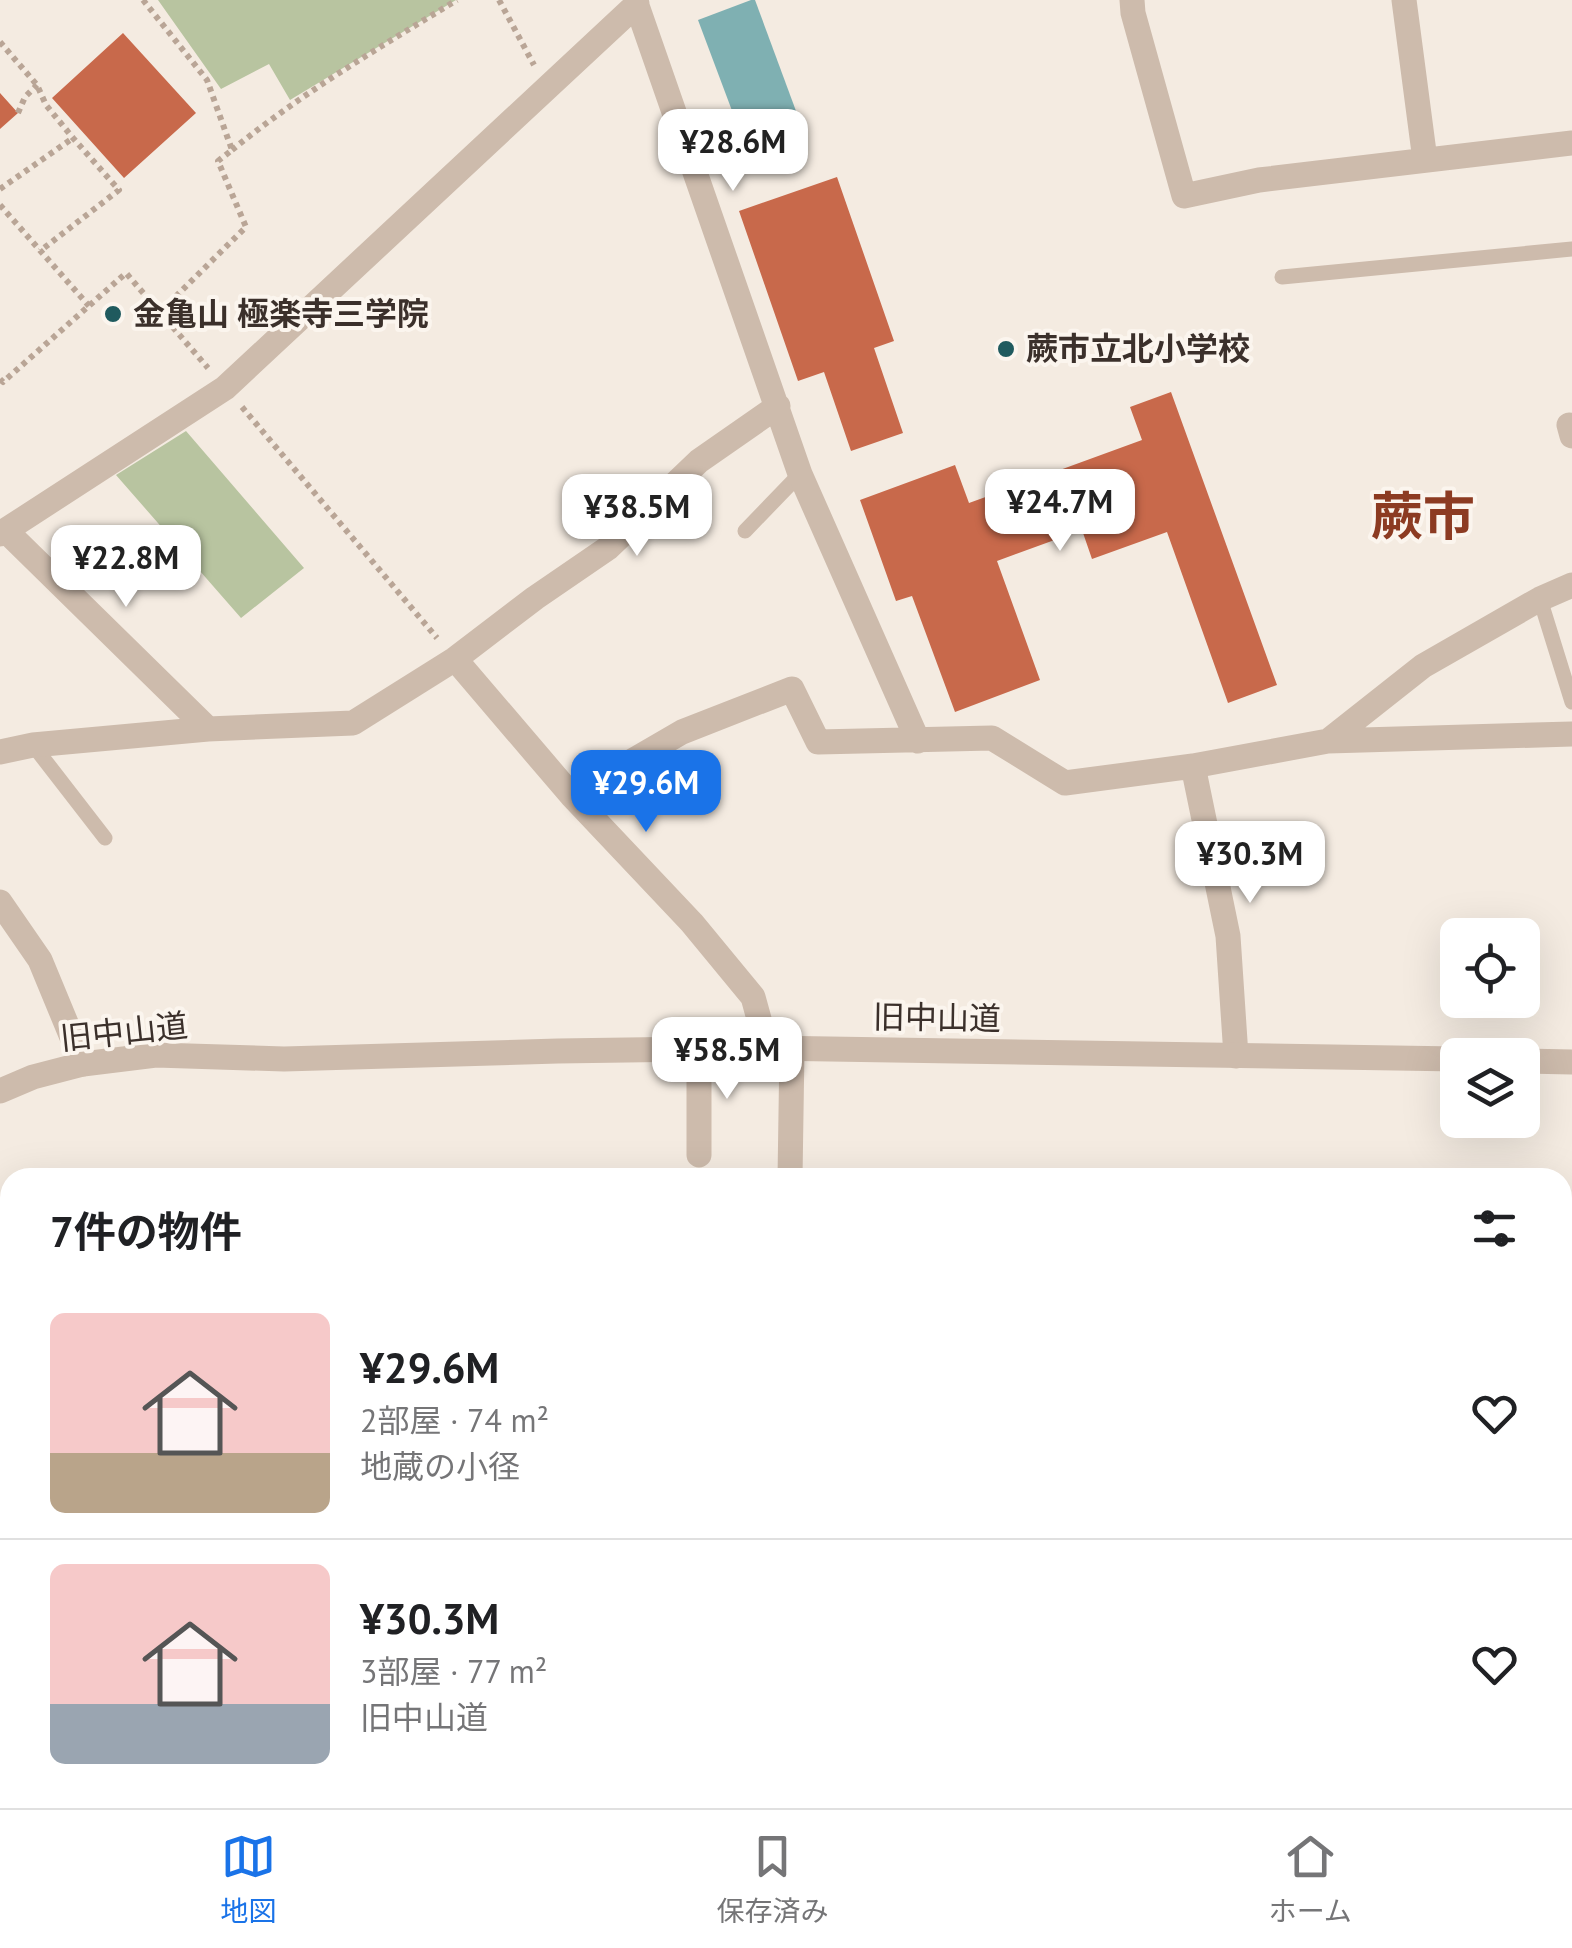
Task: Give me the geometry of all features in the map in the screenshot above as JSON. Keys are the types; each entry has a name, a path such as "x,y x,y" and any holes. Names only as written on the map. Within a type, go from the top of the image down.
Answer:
{"street":[{"path":"1132,0 1184,196 1259,180 1572,142"},
{"path":"1404,0 1424,160"},
{"path":"208,728 3,532 225,388 636,2 800,474 918,741"},
{"path":"0,752 33,745 208,728 352,723 455,659 608,548 699,461 778,406"},
{"path":"1328,741 1423,666 1572,585"},
{"path":"455,659 572,796 692,924 752,997 779,1048 789,1168"},
{"path":"572,796 682,732 792,689 818,742 992,738 1066,783 1193,766 1328,741 1572,734"},
{"path":"1193,766 1228,936 1236,1056"},
{"path":"0,902 40,960 82,1064"},
{"path":"699,1156 700,1048"},
{"name":"旧中山道","path":"0,1091 82,1064 156,1054 284,1059 779,1048 1440,1060"},
{"path":"1540,1061 1572,1062"}],"lane":[{"path":"1282,278 1572,250"},
{"path":"745,532 800,474"},
{"path":"1540,600 1572,702"},
{"path":"33,745 105,838"}],"path":[{"path":"143,0 207,80 232,150"},
{"path":"160,312 246,227 218,161 260,126 343,70 457,0"},
{"path":"499,0 537,72"},
{"path":"0,42 37,85 46,105 119,190 40,250"},
{"path":"18,113 24,97 37,85"},
{"path":"0,189 73,138"},
{"path":"0,205 89,306"},
{"path":"0,379 3,382 126,273 455,659"}],"green space":[{"path":"158,0 456,0 290,100 269,64 221,89"},
{"path":"186,431 304,568 241,618 116,475"}],"water":[{"path":"755,0 796,111 740,132 698,20"}],"building":[{"path":"123,33 196,113 124,178 52,98"},
{"path":"0,93 18,113 0,129"},
{"path":"837,177 894,341 874,348 903,433 851,451 824,372 798,381 739,211"},
{"path":"1171,392 1277,685 1228,703 1167,532 1092,559 1082,530 997,561 1040,680 955,712 912,596 896,601 860,500 955,465 969,503 1142,440 1130,407"}],"place":[{"name":"金亀山 極楽寺三学院","path":"113,314"},
{"name":"蕨市立北小学校","path":"1006,349"}],"district":[{"name":"蕨市","path":"1423,517"}]}
